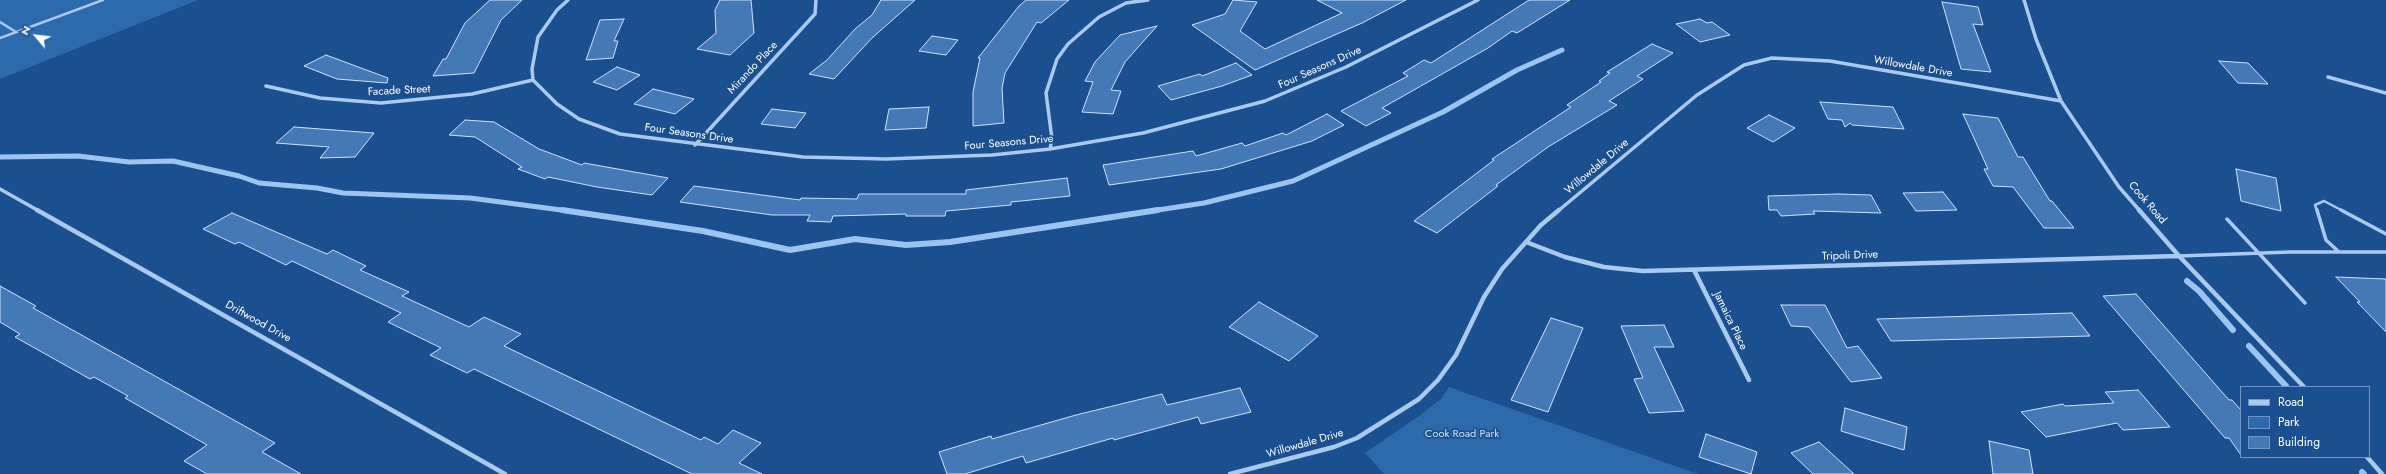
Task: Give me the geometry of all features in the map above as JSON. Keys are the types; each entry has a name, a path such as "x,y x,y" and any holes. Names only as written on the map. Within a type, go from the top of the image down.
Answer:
{"street":[{"path":"533,80 532,69 538,37 557,10 568,0"},
{"name":"Mirando Place","path":"696,144 815,14 816,0"},
{"path":"1050,149 1052,139 1046,93 1057,59 1068,44 1095,20 1126,3 1148,0"},
{"name":"Four Seasons Drive","path":"533,80 557,104 590,124 620,134 803,157 856,159 992,155 1050,149 1143,133 1264,101 1346,67 1478,0"},
{"name":"Cook Road","path":"2024,0 2036,39 2061,101 2119,187 2179,256 2303,386"},
{"name":"Willowdale Drive","path":"1230,474 1339,445 1387,421 1418,399 1438,380 1456,356 1484,297 1502,269 1526,242 1547,221 1697,95 1727,74 1744,65 1760,60 1791,57 1830,61 2061,101"},
{"path":"2328,77 2386,93"},
{"name":"Facade Street","path":"266,86 320,98 381,103 472,94 533,80"},
{"name":"Driftwood Drive","path":"0,189 506,474"},
{"name":"Tripoli Drive","path":"1526,242 1565,257 1604,267 1643,271 2179,256"},
{"name":"Jamaica Place","path":"1694,270 1749,380"},
{"path":"2368,458 2382,474"}],"lane":[{"path":"0,38 103,0"},
{"path":"0,22 16,32"},
{"path":"2339,252 2326,240 2315,206 2324,201 2386,234"},
{"path":"2227,219 2305,303"},
{"path":"2179,256 2260,253 2386,252"}],"green space":[{"path":"0,0 198,0 0,79"},
{"name":"Cook Road Park","path":"1449,387 1698,474 1384,474 1365,453 1419,416 1442,398"}],"building":[{"path":"490,0 522,0 501,20 474,73 433,76 443,59 446,59 465,23"},
{"path":"720,0 751,0 754,33 730,55 697,49 716,33 715,10"},
{"path":"881,0 915,0 872,38 834,79 809,74 827,60 855,29 872,15"},
{"path":"1026,0 1069,0 1041,23 1037,22 1005,73 1002,88 1004,123 973,126 973,92 980,58 978,58 1019,6"},
{"path":"1233,0 1257,2 1240,31 1265,49 1342,13 1317,0 1406,0 1362,23 1255,70 1192,25 1225,14"},
{"path":"1529,0 1570,0 1517,33 1512,31 1488,48 1382,108 1391,113 1366,126 1341,111 1408,76 1403,73 1424,60 1431,63"},
{"path":"1942,2 1978,7 1983,25 1973,24 1991,72 1961,69"},
{"path":"624,19 614,41 618,41 613,58 586,60 600,20"},
{"path":"1700,19 1707,23 1712,22 1730,35 1700,42 1676,24"},
{"path":"1157,26 1125,62 1111,90 1121,91 1113,114 1082,112 1093,82 1085,81 1095,62 1120,35"},
{"path":"932,36 958,40 946,55 919,51"},
{"path":"1652,44 1673,53 1637,76 1643,79 1609,101 1617,105 1548,147 1496,185 1498,186 1437,233 1414,221 1494,160 1492,159 1571,107 1567,105 1601,82 1599,81 1610,73 1607,72"},
{"path":"326,55 388,78 387,83 337,79 304,66"},
{"path":"2219,61 2248,63 2268,84 2238,83"},
{"path":"1236,63 1252,75 1222,86 1171,100 1158,86 1200,74 1202,76"},
{"path":"617,67 640,75 617,90 593,82"},
{"path":"653,89 694,99 675,114 634,104"},
{"path":"1820,102 1893,107 1904,129 1852,125 1850,123 1845,127 1842,120 1828,119"},
{"path":"929,107 926,128 885,130 889,109"},
{"path":"772,109 806,113 795,128 761,124"},
{"path":"1327,114 1344,125 1312,141 1221,169 1109,185 1103,165 1193,151 1196,156 1242,143 1245,146 1283,133 1286,135"},
{"path":"1963,114 1998,118 2018,157 2023,157 2050,201 2052,201 2074,228 2044,228 2013,187 1993,186 1984,169 1988,169"},
{"path":"1769,115 1795,128 1773,142 1747,128"},
{"path":"465,120 494,122 539,149 582,165 584,163 668,178 652,195 597,187 548,177 545,179 518,169 522,167 475,137 449,135"},
{"path":"294,127 374,133 355,157 320,158 329,147 276,143"},
{"path":"2236,169 2276,178 2281,211 2241,201"},
{"path":"1067,178 1070,196 1011,202 1011,205 946,211 945,216 906,216 906,214 833,216 831,222 807,221 810,215 772,215 680,202 694,186 800,200 801,198 857,199 859,194 966,194 966,190"},
{"path":"1943,192 1957,210 1916,211 1903,193"},
{"path":"1838,194 1871,195 1881,213 1813,211 1815,214 1781,216 1777,210 1769,210 1768,196"},
{"path":"232,213 327,254 333,250 366,266 360,270 409,292 402,296 469,327 484,317 521,334 504,346 701,440 704,437 718,444 733,430 761,443 739,463 762,474 692,474 474,369 467,373 430,355 441,348 388,322 401,313 292,261 286,265 239,242 235,244 203,229"},
{"path":"2336,277 2386,279 2386,332 2357,302 2360,302"},
{"path":"0,286 36,306 33,308 275,443 262,452 301,474 207,474 184,461 207,445 125,398 128,396 94,377 90,379 15,337 20,334 0,322"},
{"path":"2136,294 2229,400 2232,400 2240,409 2240,454 2229,438 2225,438 2103,296"},
{"path":"1259,302 1318,336 1289,361 1229,327"},
{"path":"1781,305 1825,305 1847,348 1858,346 1882,378 1851,382 1809,327 1791,326"},
{"path":"2072,313 2090,336 1891,341 1877,319"},
{"path":"1551,318 1583,328 1548,412 1511,400"},
{"path":"1664,325 1674,347 1654,347 1684,411 1649,413 1634,379 1643,378 1621,326"},
{"path":"1240,388 1251,412 1201,424 1198,417 1114,440 1113,438 1026,463 1023,456 965,474 947,474 939,452 991,436 992,439 1076,415 1162,394 1167,405"},
{"path":"2138,390 2170,427 2123,430 2117,423 2046,437 2021,412 2063,404 2065,406 2114,403 2105,392"},
{"path":"1845,408 1907,427 1904,450 1841,431"},
{"path":"1706,434 1757,452 1751,474 1699,457"},
{"path":"1989,441 2029,450 2033,474 1993,474"},
{"path":"1819,442 1854,474 1813,474 1791,453"}],"waterway":[{"path":"1151,211 1204,203 1293,181 1443,112 1517,70 1562,50"},
{"path":"0,157 78,156 129,162 173,161 239,176 259,183 317,188 343,193 470,198 567,211"},
{"path":"562,210 567,211"},
{"path":"567,211 703,231 790,250 855,239 906,245 950,242 1158,210"},
{"path":"2187,281 2199,291 2233,330"},
{"path":"2249,346 2286,386"}]}
